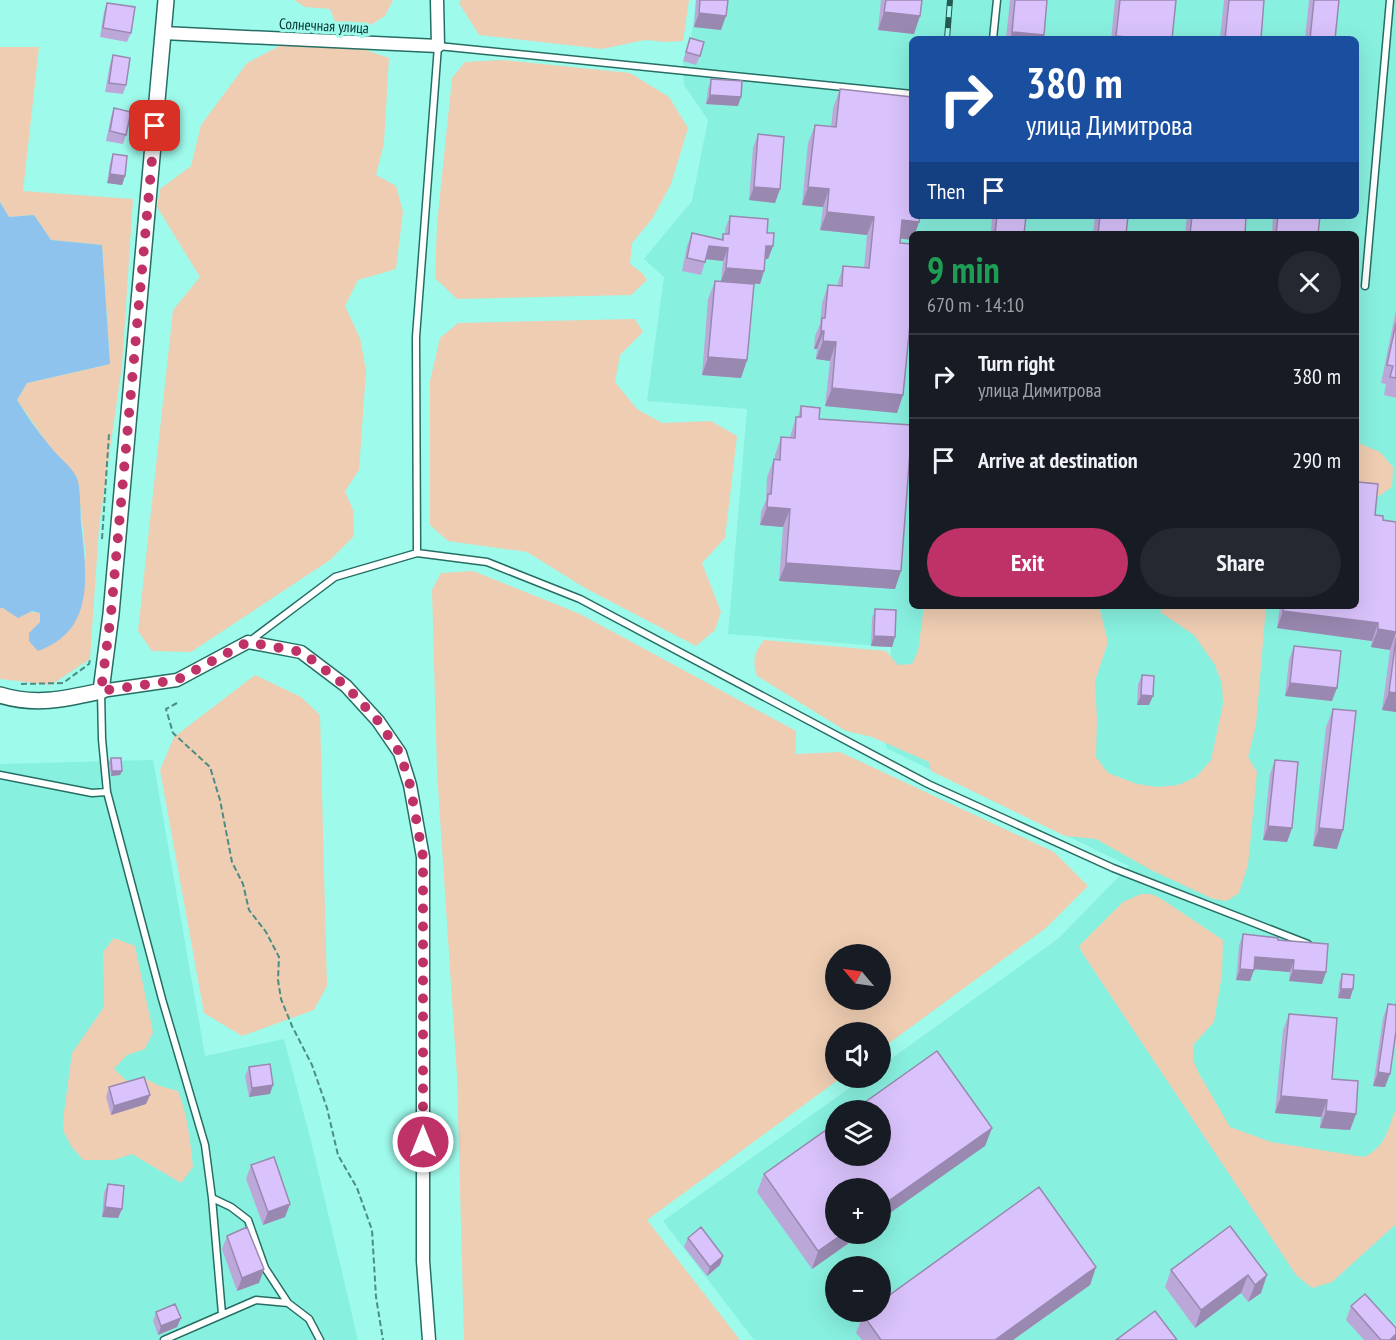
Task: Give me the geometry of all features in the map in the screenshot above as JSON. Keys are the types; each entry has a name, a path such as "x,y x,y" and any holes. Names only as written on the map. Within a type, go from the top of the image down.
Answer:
{"street":[{"path":"101,691 111,614 166,0"},
{"path":"437,0 438,46"},
{"name":"Солнечная улица","path":"163,33 438,46"},
{"path":"0,696 31,702 59,700 101,691 177,680 248,642 302,652 346,686 378,721 400,753 410,785 423,857 423,1261 429,1340"}],"lane":[{"path":"993,36 997,0"},
{"path":"1365,286 1390,0"},
{"path":"417,553 416,337 438,46 909,94"},
{"path":"248,642 335,577 417,553 487,562 580,599 928,784 1113,868 1308,945"},
{"path":"101,691 102,739 107,792 162,999 205,1145 222,1314"},
{"path":"0,775 92,794 107,792"},
{"path":"212,1198 231,1207 248,1220 265,1268 288,1303 309,1319 320,1340"},
{"path":"164,1340 256,1300 288,1303"}],"path":[{"path":"102,545 109,434"},
{"path":"18,684 63,683 89,664 91,653"},
{"path":"177,703 166,709 173,733 210,767 220,801 232,862 243,884 249,910 266,932 279,957 278,980 281,999 312,1065 327,1108 338,1155 357,1188 372,1230 376,1297 383,1340"}],"shaded area":[{"path":"294,0 393,0 385,16 361,31 337,27 330,9 305,7"},
{"path":"461,0 689,0 683,41 645,40 602,49 479,35 459,3"},
{"path":"696,0 1396,0 1396,1340 754,1340 663,1221 825,1106 825,1166 891,1166 891,1100 833,1100 850,1088 891,1088 891,1059 1059,938 1129,866 886,748 891,647 728,634 747,409 647,401 664,277 644,259 692,201 708,120 684,85 683,61 687,47 690,47"},
{"path":"289,41 363,49 389,58 384,143 376,175 396,186 403,212 396,269 358,280 345,306 360,338 366,371 359,470 345,491 353,510 354,536 330,560 191,652 152,651 138,631 173,310 200,277 157,207 160,189 191,166 201,125 247,63"},
{"path":"0,47 39,47 23,191 133,199 122,365 99,527 90,659 51,685 0,679 0,608 40,613 40,622 29,641 86,557 77,477 49,446 17,400 27,383 110,364 102,245 51,240 34,215 9,217 0,202"},
{"path":"502,60 630,73 669,97 688,128 671,184 652,219 632,243 630,264 647,280 631,295 457,299 435,278 437,224 452,78 465,62"},
{"path":"635,319 643,332 620,355 615,382 637,409 662,423 711,421 737,436 725,538 702,563 721,612 715,630 696,646 585,588 527,552 448,541 430,525 430,381 440,338 458,323"},
{"path":"1359,443 1380,452 1393,467 1392,487 1376,498 1359,490"},
{"path":"473,571 580,614 796,731 796,754 840,752 1054,852 1088,886 1046,928 891,1042 891,1022 825,1022 825,1088 827,1088 647,1220 740,1340 464,1340 457,1076 437,771 432,590 441,573"},
{"path":"924,609 1100,609 1108,642 1095,681 1096,757 1108,773 1137,784 1157,787 1178,785 1196,777 1211,760 1223,704 1222,684 1215,665 1194,635 1160,612 1162,609 1266,609 1256,725 1248,757 1257,772 1248,865 1239,893 1227,901 1213,899 1151,870 1096,839 1065,836 931,771 929,762 872,737 846,731 757,676 755,666 755,657 764,640 886,651 898,665 912,664 918,651"},
{"path":"255,675 301,697 320,715 327,986 314,1010 242,1036 204,1013 160,770 174,737"},
{"path":"153,760 205,1056 284,1039 311,1141 358,1340 0,1340 0,764"},
{"path":"1141,894 1151,894 1160,898 1223,940 1222,974 1214,1022 1194,1044 1193,1059 1198,1072 1230,1127 1271,1142 1364,1157 1382,1143 1396,1108 1396,1224 1332,1282 1312,1288 1296,1275 1079,946 1123,902"},
{"path":"114,938 135,946 153,1032 145,1049 127,1055 114,1069 127,1081 144,1078 178,1091 190,1138 193,1167 181,1183 132,1154 114,1160 83,1160 71,1146 63,1130 72,1053 104,1007 103,952"}],"water":[{"path":"0,202 9,217 34,215 51,240 102,245 110,364 27,383 17,400 40,434 73,472 78,480 80,492 85,560 84,597 79,614 70,629 57,641 38,651 29,641 29,633 40,622 40,613 32,611 18,618 0,608"}],"building":[{"path":"700,0 728,0 726,16 699,13"},
{"path":"886,0 922,0 920,16 884,12"},
{"path":"1015,0 1047,0 1044,35 1012,32"},
{"path":"1120,0 1176,0 1172,36 1116,36"},
{"path":"1229,0 1264,0 1261,36 1225,36"},
{"path":"1314,0 1339,0 1335,36 1310,36"},
{"path":"107,3 135,7 131,33 103,28"},
{"path":"690,38 704,42 700,56 686,52"},
{"path":"113,55 130,58 126,85 109,83"},
{"path":"711,79 742,81 741,97 710,95"},
{"path":"840,89 909,97 909,219 920,219 919,222 902,220 900,243 909,244 909,334 903,395 832,388 836,342 823,341 824,331 821,331 822,318 825,318 828,285 842,286 843,266 869,268 874,217 827,212 829,189 808,187 815,125 836,127"},
{"path":"114,108 131,112 126,135 110,131"},
{"path":"758,134 784,137 780,189 754,187"},
{"path":"113,154 127,156 125,176 110,174"},
{"path":"730,216 768,219 767,233 774,233 773,246 766,246 764,271 726,268 728,248 709,246 705,262 687,258 692,233 723,240 723,234 729,234"},
{"path":"997,219 1026,219 1024,231 995,231"},
{"path":"1100,219 1128,219 1126,231 1098,231"},
{"path":"1192,219 1246,219 1245,231 1190,231"},
{"path":"1278,219 1320,219 1318,231 1276,231"},
{"path":"715,281 754,284 747,360 708,357"},
{"path":"1396,323 1396,378 1390,377 1393,366 1387,365"},
{"path":"801,406 820,408 819,419 909,425 909,465 901,571 786,563 790,509 767,507 768,494 771,494 774,459 780,460 781,437 795,438 796,417 801,417"},
{"path":"1359,482 1378,484 1375,515 1383,516 1383,520 1396,522 1396,632 1378,629 1378,623 1283,611 1283,609 1359,609"},
{"path":"875,609 896,610 895,637 874,636"},
{"path":"1396,638 1396,693 1389,692"},
{"path":"1294,646 1341,651 1337,688 1290,683"},
{"path":"1142,675 1154,676 1153,696 1141,695"},
{"path":"1333,709 1356,711 1343,830 1319,828"},
{"path":"111,758 121,758 122,771 112,771"},
{"path":"1275,760 1298,762 1292,828 1268,826"},
{"path":"1243,934 1278,938 1278,940 1328,944 1326,972 1293,970 1294,960 1255,957 1254,970 1240,969"},
{"path":"1342,974 1354,975 1353,989 1341,989"},
{"path":"1388,1004 1396,1005 1396,1031 1390,1074 1378,1072"},
{"path":"1289,1014 1337,1018 1332,1079 1358,1081 1356,1114 1326,1111 1327,1100 1281,1096"},
{"path":"937,1051 992,1128 891,1199 891,1178 825,1178 825,1244 828,1244 818,1251 764,1174 825,1131 825,1166 891,1166 891,1100 868,1100 885,1088 891,1088 891,1084"},
{"path":"270,1064 273,1085 252,1088 249,1067"},
{"path":"144,1077 150,1095 114,1106 109,1087"},
{"path":"274,1157 290,1204 268,1212 251,1165"},
{"path":"108,1184 124,1186 122,1209 105,1207"},
{"path":"1039,1187 1096,1267 995,1340 881,1340 868,1322 891,1322 891,1294"},
{"path":"1230,1226 1267,1275 1255,1285 1248,1275 1201,1310 1171,1270"},
{"path":"247,1227 264,1269 242,1278 227,1236"},
{"path":"701,1227 723,1256 710,1267 688,1238"},
{"path":"1365,1294 1396,1328 1396,1334 1390,1340 1381,1340 1351,1306"},
{"path":"175,1304 181,1318 161,1326 156,1312"},
{"path":"1155,1311 1177,1340 1116,1340"}],"railway":[{"path":"947,36 950,0"}],"route":[{"path":"155,126 111,614 101,691 177,680 248,642 302,652 346,686 378,721 400,753 410,785 423,857 423,1142"}]}
